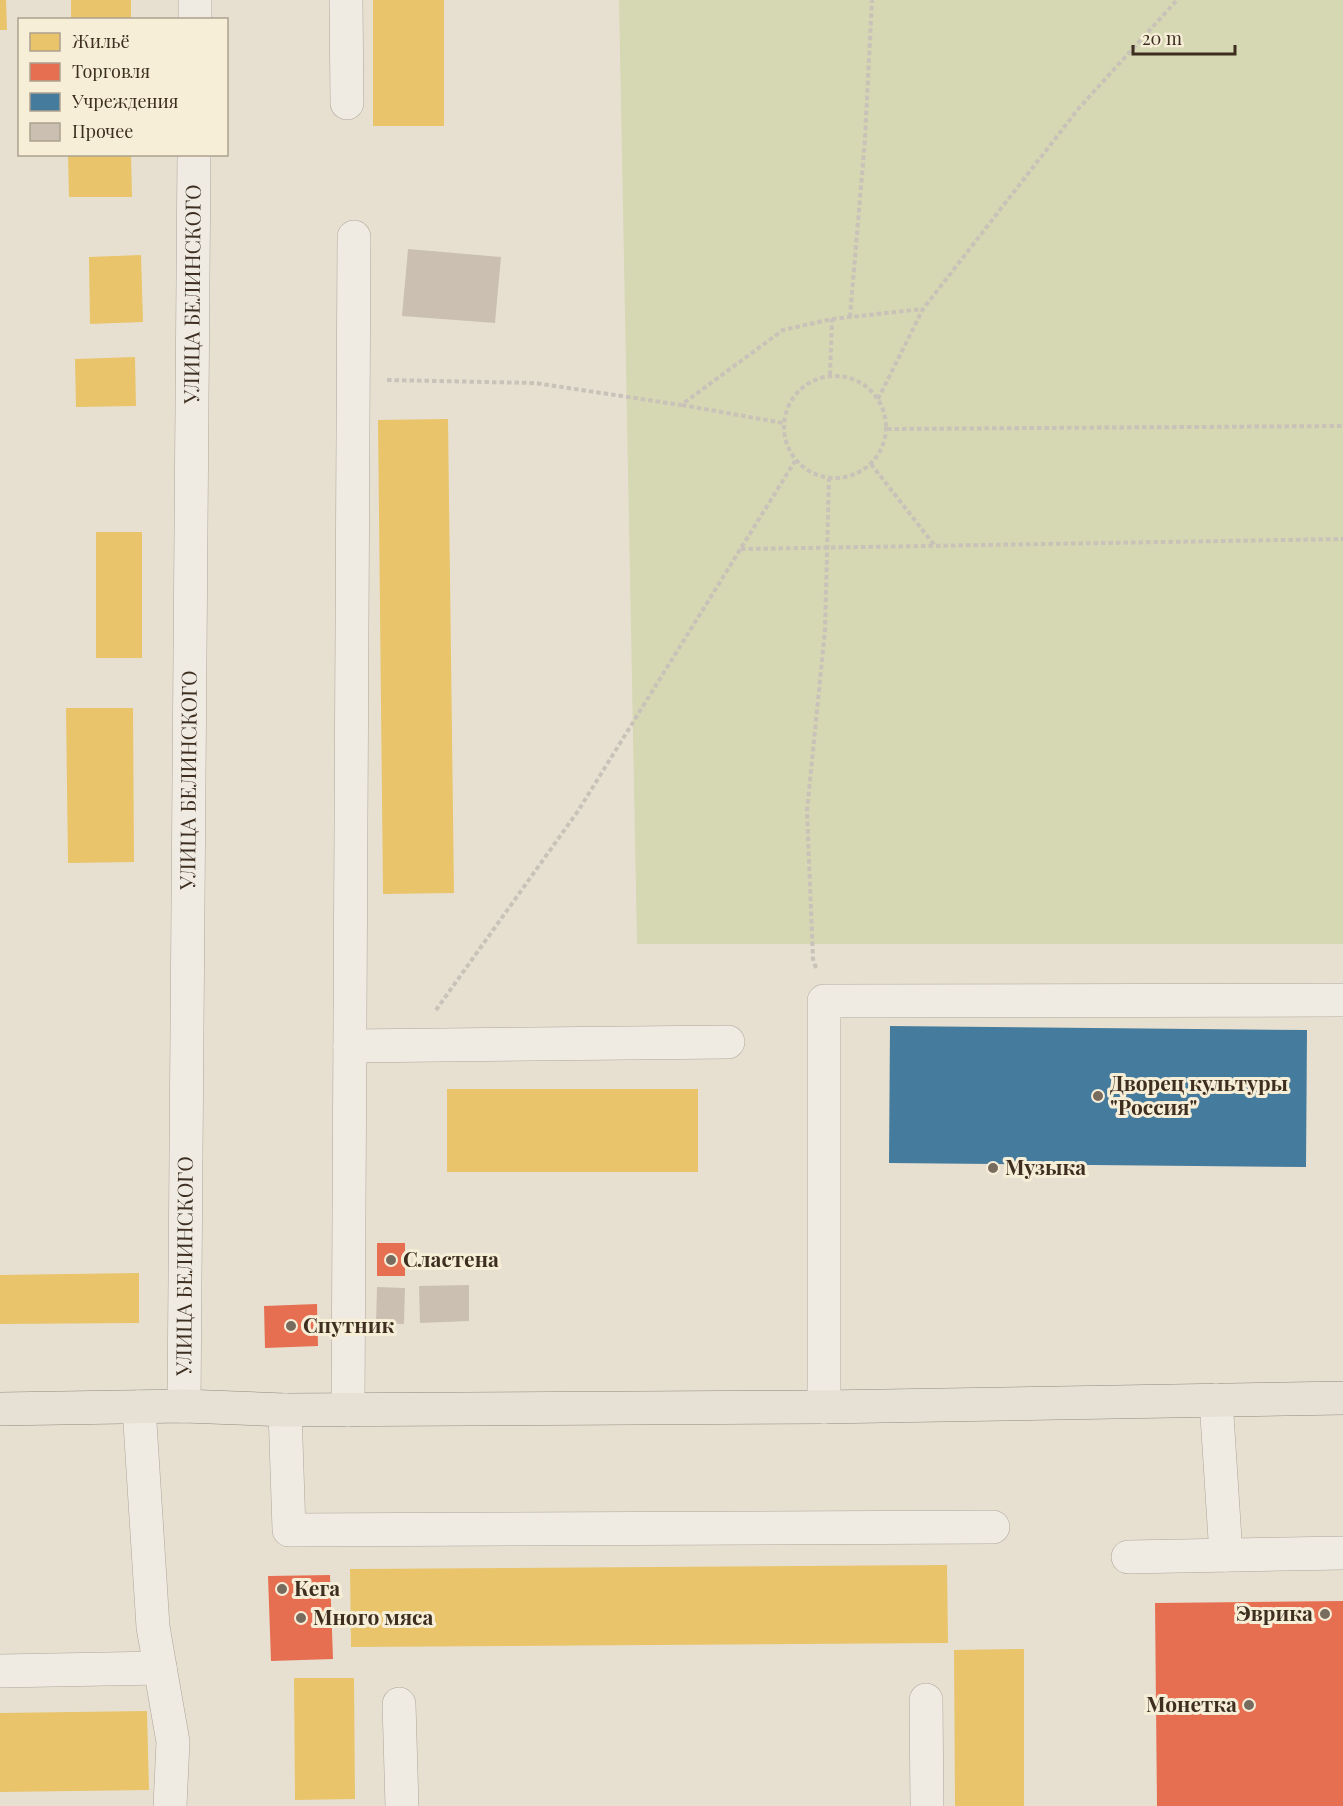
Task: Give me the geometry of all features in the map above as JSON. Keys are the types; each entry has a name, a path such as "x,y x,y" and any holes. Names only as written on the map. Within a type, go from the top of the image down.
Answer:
{"main road":[{"path":"0,1409 184,1406 285,1410 824,1407 1343,1398"}],"street":[{"path":"195,0 195,18"},
{"path":"346,0 347,103"},
{"name":"УЛИЦА БЕЛИНСКОГО","path":"184,1406 194,156"},
{"path":"348,1410 354,237"},
{"path":"824,1407 824,1001 1343,1000"},
{"path":"350,1046 728,1042"},
{"path":"1216,1401 1226,1555"},
{"path":"140,1407 153,1628 173,1742 170,1806"},
{"path":"285,1410 289,1530 993,1527"},
{"path":"1128,1557 1343,1553"},
{"path":"0,1671 160,1668"},
{"path":"926,1700 927,1806"},
{"path":"399,1704 402,1806"}],"path":[{"path":"850,317 865,139 872,0"},
{"path":"878,399 923,309 1079,108 1177,0"},
{"path":"681,405 783,330 832,318 923,309"},
{"path":"830,375 832,318"},
{"path":"830,375 844,376 869,388 878,399 885,414 886,429 879,454 859,473 844,478 817,476 805,469 795,461 784,436 783,423 788,406 798,391 812,381 830,375"},
{"path":"353,379 535,383 783,423"},
{"path":"886,429 1343,426"},
{"path":"411,1045 578,811 795,461"},
{"path":"871,464 935,546"},
{"path":"824,1001 813,959 807,811 825,630 829,478"},
{"path":"741,549 1343,539"}],"green space":[{"path":"619,0 1343,0 1343,944 637,944"}],"building: Жильё":[{"path":"0,0 6,0 7,30 0,30"},
{"path":"71,0 131,0 131,18 71,18"},
{"path":"373,0 444,0 444,126 373,126"},
{"path":"68,156 131,156 132,197 69,197"},
{"path":"141,255 143,322 90,324 89,257"},
{"path":"135,357 136,406 76,407 75,359"},
{"path":"448,419 454,893 383,894 378,420"},
{"path":"96,532 142,532 142,658 96,658"},
{"path":"66,708 133,708 134,862 68,863"},
{"path":"447,1089 698,1089 698,1172 447,1172"},
{"path":"139,1273 139,1323 0,1324 0,1275"},
{"path":"947,1565 948,1643 351,1647 350,1569"},
{"path":"1024,1649 1024,1806 955,1806 954,1650"},
{"path":"294,1678 354,1678 355,1799 295,1800"},
{"path":"147,1711 149,1790 0,1792 0,1713"}],"building: Торговля":[{"name":"Сластена","path":"377,1243 405,1243 405,1276 377,1276"},
{"name":"Спутник","path":"317,1304 318,1346 265,1348 264,1306"},
{"name":"Много мяса","path":"330,1575 333,1659 271,1661 268,1576"},
{"name":"Монетка","path":"1343,1601 1343,1806 1157,1806 1155,1603"}],"building: Учреждения":[{"name":"Дворец культуры \"Россия\"","path":"890,1026 1307,1030 1306,1167 889,1163"}],"building: Прочее":[{"path":"408,249 501,257 495,323 402,316"},
{"path":"469,1285 469,1321 420,1323 419,1286"},
{"path":"377,1287 405,1288 404,1324 376,1323"}],"place":[{"name":"Дворец культуры \"Россия\"","path":"1098,1096"},
{"name":"Музыка","path":"993,1168"},
{"name":"Сластена","path":"391,1260"},
{"name":"Спутник","path":"291,1326"},
{"name":"Кега","path":"282,1589"},
{"name":"Эврика","path":"1325,1614"},
{"name":"Много мяса","path":"301,1618"},
{"name":"Монетка","path":"1249,1705"}]}
